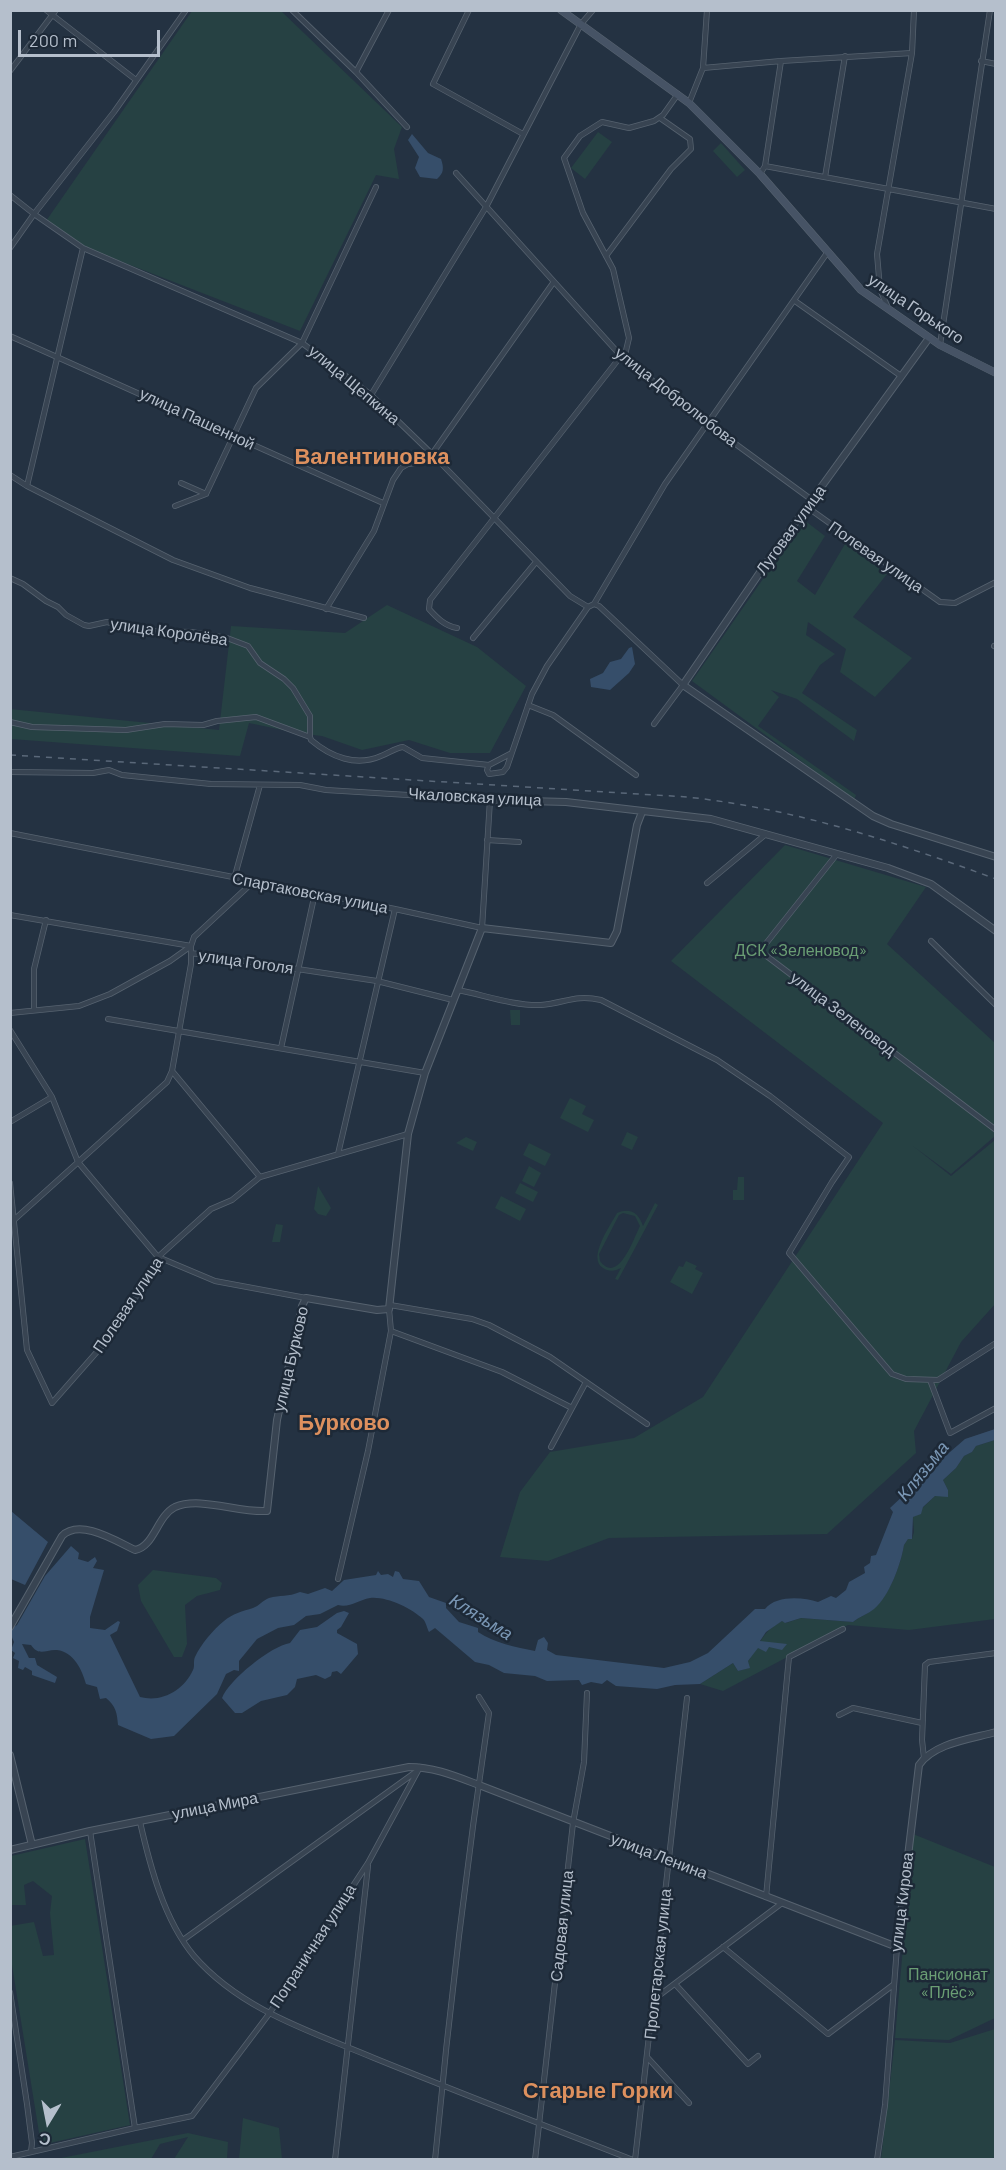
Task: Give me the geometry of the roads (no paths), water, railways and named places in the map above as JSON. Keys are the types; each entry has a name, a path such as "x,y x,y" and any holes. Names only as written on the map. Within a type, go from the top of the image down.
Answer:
{"main road":[{"name":"улица Горького","path":"561,10 689,103 760,174 861,290 940,345 996,373"}],"street":[{"path":"46,10 54,13 136,80"},
{"path":"10,248 114,112 186,10"},
{"path":"292,10 356,72 407,127"},
{"path":"300,16 303,10"},
{"path":"356,72 389,10"},
{"path":"469,10 433,84 523,134"},
{"path":"371,395 486,207 581,24 593,10"},
{"path":"689,103 703,68 707,10"},
{"path":"889,311 880,289 877,254 912,53 914,10"},
{"path":"940,345 990,10"},
{"path":"10,71 54,13"},
{"path":"703,68 845,56 912,53"},
{"path":"825,177 845,56"},
{"path":"760,174 765,166 781,61"},
{"path":"981,61 996,63"},
{"path":"457,628 449,627 435,616 429,609 430,600 622,357 629,338 613,269 583,213 564,158 580,136 602,122 629,128 660,118 678,94"},
{"path":"606,256 671,169 691,149 690,139 660,118"},
{"path":"765,166 996,209"},
{"name":"улица Добролюбова","path":"456,173 622,357 812,500"},
{"path":"175,506 206,494 256,388 302,342 376,187"},
{"name":"улица Щепкина","path":"10,195 83,248 302,342 371,395 432,454 570,596 588,607"},
{"path":"27,486 83,248"},
{"path":"489,765 487,770 489,774 503,772 507,767 528,705 547,666 588,607 594,604 649,508 827,253"},
{"path":"326,609 374,531 383,503 400,468 408,464 424,462 432,454 553,283"},
{"path":"795,301 901,376"},
{"name":"улица Пашенной","path":"10,336 383,503"},
{"name":"Луговая улица","path":"654,724 929,338"},
{"path":"10,475 27,486 173,560 250,588 364,618"},
{"path":"181,483 206,494"},
{"name":"Полевая улица","path":"807,507 940,602 955,603 996,582"},
{"path":"473,638 536,562"},
{"name":"улица Королёва","path":"10,578 23,584 84,625 107,622 143,631 191,632 227,638 248,646 260,663 293,688 310,716 310,737"},
{"path":"594,604 600,607 683,685 873,816 891,824 996,857"},
{"path":"528,705 553,715 636,775"},
{"path":"10,722 32,727 126,730 165,724 203,725 217,721 256,717 310,737 316,743 348,760 372,759 403,747 422,758 489,765 510,754"},
{"name":"Чкаловская улица","path":"10,772 93,773 109,770 122,775 211,784 300,785 326,790 566,802 711,819 837,854 931,884 996,931"},
{"path":"234,879 260,785"},
{"path":"338,1579 368,1451 391,1331 390,1307 408,1134 425,1073 482,928 490,800"},
{"name":"Спартаковская улица","path":"10,833 482,928 611,943 617,931 637,825 642,812"},
{"path":"707,883 766,834"},
{"path":"487,840 519,842"},
{"name":"улица Зеленовод","path":"837,854 760,951 996,1130"},
{"path":"10,1013 79,1006 110,994 171,961 191,946 194,937 252,882"},
{"path":"281,1047 315,893"},
{"path":"338,1154 395,909"},
{"name":"улица Гоголя","path":"10,915 191,946 191,953 377,981 453,1000"},
{"path":"34,1010 34,969 46,920"},
{"path":"931,941 996,1005"},
{"path":"12,1219 167,1082 172,1071 191,953"},
{"path":"458,990 527,1004 543,1005 586,996 601,1000 717,1060 770,1096 849,1157 789,1253 892,1374 906,1379 938,1380 996,1343"},
{"path":"108,1019 425,1073"},
{"path":"10,1030 52,1097 78,1162 158,1257 215,1281 306,1298"},
{"path":"172,1071 260,1177"},
{"path":"10,1122 52,1097"},
{"name":"Полевая улица","path":"12,1219 27,1350 52,1403 105,1345 117,1321 147,1283 158,1257 211,1209 232,1200 260,1177 408,1134"},
{"path":"10,1183 12,1219"},
{"name":"улица Бурково","path":"12,1624 67,1530 78,1528 94,1532 135,1550 144,1547 160,1521 172,1509 189,1503 251,1512 267,1511 278,1420 302,1306 306,1298 377,1310 390,1307"},
{"path":"390,1307 480,1321 531,1346 646,1424"},
{"path":"391,1331 502,1372 572,1408"},
{"path":"930,1380 950,1433 996,1408"},
{"path":"551,1447 585,1382"},
{"path":"766,1897 789,1657 843,1629"},
{"path":"996,1653 927,1664 922,1724 924,1758 940,1749 996,1732"},
{"name":"Садовая улица","path":"535,2160 573,1823 584,1762 587,1693"},
{"path":"435,2160 478,1785 489,1713 479,1697"},
{"name":"Пролетарская улица","path":"634,2160 687,1698"},
{"path":"838,1715 853,1708 922,1724"},
{"path":"10,1755 32,1845"},
{"name":"улица Кирова","path":"877,2160 885,2105 893,1985 917,1774 924,1758"},
{"name":"улица Мира","path":"10,1850 90,1831 409,1767 419,1769"},
{"path":"183,1940 419,1769"},
{"name":"улица Ленина","path":"419,1769 437,1770 478,1785 897,1947"},
{"name":"Пограничная улица","path":"135,2128 192,2116 269,2014 368,1863 419,1769"},
{"path":"140,1822 169,1913 193,1954 221,1983 269,2014 442,2086 634,2160"},
{"path":"10,2157 135,2128 90,1831"},
{"path":"335,2160 368,1863"},
{"path":"653,2000 676,1985 782,1903"},
{"path":"723,1947 828,2034 893,1985"},
{"path":"676,1985 748,2064 758,2056"},
{"path":"10,1992 27,2104 31,2152"},
{"path":"647,2057 690,2103"}],"water":[{"path":"412,134 428,153 441,159 443,170 437,179 420,177 415,168 419,157 408,140"},
{"path":"632,647 635,664 629,673 610,690 591,687 590,679 603,673 610,662 621,659"},
{"path":"995,1429 995,1440 976,1446 943,1480 948,1490 948,1497 935,1496 923,1507 921,1514 913,1517 912,1539 908,1539 904,1545 894,1580 885,1597 874,1609 853,1622 801,1618 785,1623 782,1621 766,1632 760,1641 787,1644 782,1650 769,1647 766,1652 758,1648 748,1661 750,1668 738,1671 733,1663 700,1684 675,1685 657,1689 616,1686 607,1680 602,1684 591,1682 582,1685 579,1680 547,1681 535,1676 504,1673 489,1665 475,1662 435,1628 429,1632 423,1619 405,1607 391,1601 370,1598 350,1605 338,1605 320,1614 306,1616 294,1625 278,1628 257,1639 239,1661 239,1671 234,1670 226,1674 217,1694 174,1736 151,1739 118,1725 112,1704 106,1698 100,1699 97,1687 86,1684 80,1668 68,1654 57,1650 40,1652 31,1645 22,1644 29,1658 35,1658 37,1665 57,1677 55,1683 32,1675 32,1671 25,1667 23,1670 18,1668 19,1661 13,1658 15,1653 11,1650 14,1642 10,1630 17,1625 45,1576 71,1546 79,1553 78,1559 88,1562 95,1557 97,1561 93,1568 104,1570 90,1617 90,1628 105,1630 118,1621 120,1622 117,1631 110,1635 140,1697 164,1696 184,1684 194,1668 195,1657 204,1642 230,1616 255,1607 269,1598 300,1592 308,1594 325,1588 332,1591 344,1580 376,1575 378,1571 381,1575 388,1574 393,1577 395,1571 399,1572 403,1579 419,1581 429,1597 446,1603 446,1608 459,1622 478,1628 478,1632 498,1642 535,1651 538,1640 544,1637 548,1643 547,1650 556,1655 664,1668 690,1662 708,1653 755,1609 765,1609 776,1601 790,1598 818,1602 831,1596 836,1598 846,1590 849,1582 865,1573 864,1567 870,1563 871,1556 876,1555 893,1512 890,1508 906,1493 916,1473 924,1472 932,1458 942,1459 965,1439"},
{"path":"11,1511 48,1542 25,1585 11,1579"},
{"path":"344,1611 349,1613 337,1633 357,1644 358,1654 341,1674 337,1671 332,1672 331,1676 325,1679 316,1675 297,1679 295,1687 287,1695 261,1701 242,1713 235,1713 222,1698 233,1682 262,1657 290,1643 300,1630 317,1627 337,1613"}],"railway":[{"path":"10,755 687,797 728,802 844,828 996,879"}],"district":[{"name":"Валентиновка","path":"372,457"},
{"name":"Бурково","path":"344,1423"},
{"name":"Старые Горки","path":"598,2091"}],"park label":[{"name":"ДСК «Зеленовод»","path":"801,951"},
{"name":"Пансионат «Плёс»","path":"948,1984"}],"water label":[{"name":"Клязьма","path":"923,1471"},
{"name":"Клязьма","path":"481,1617"}]}
